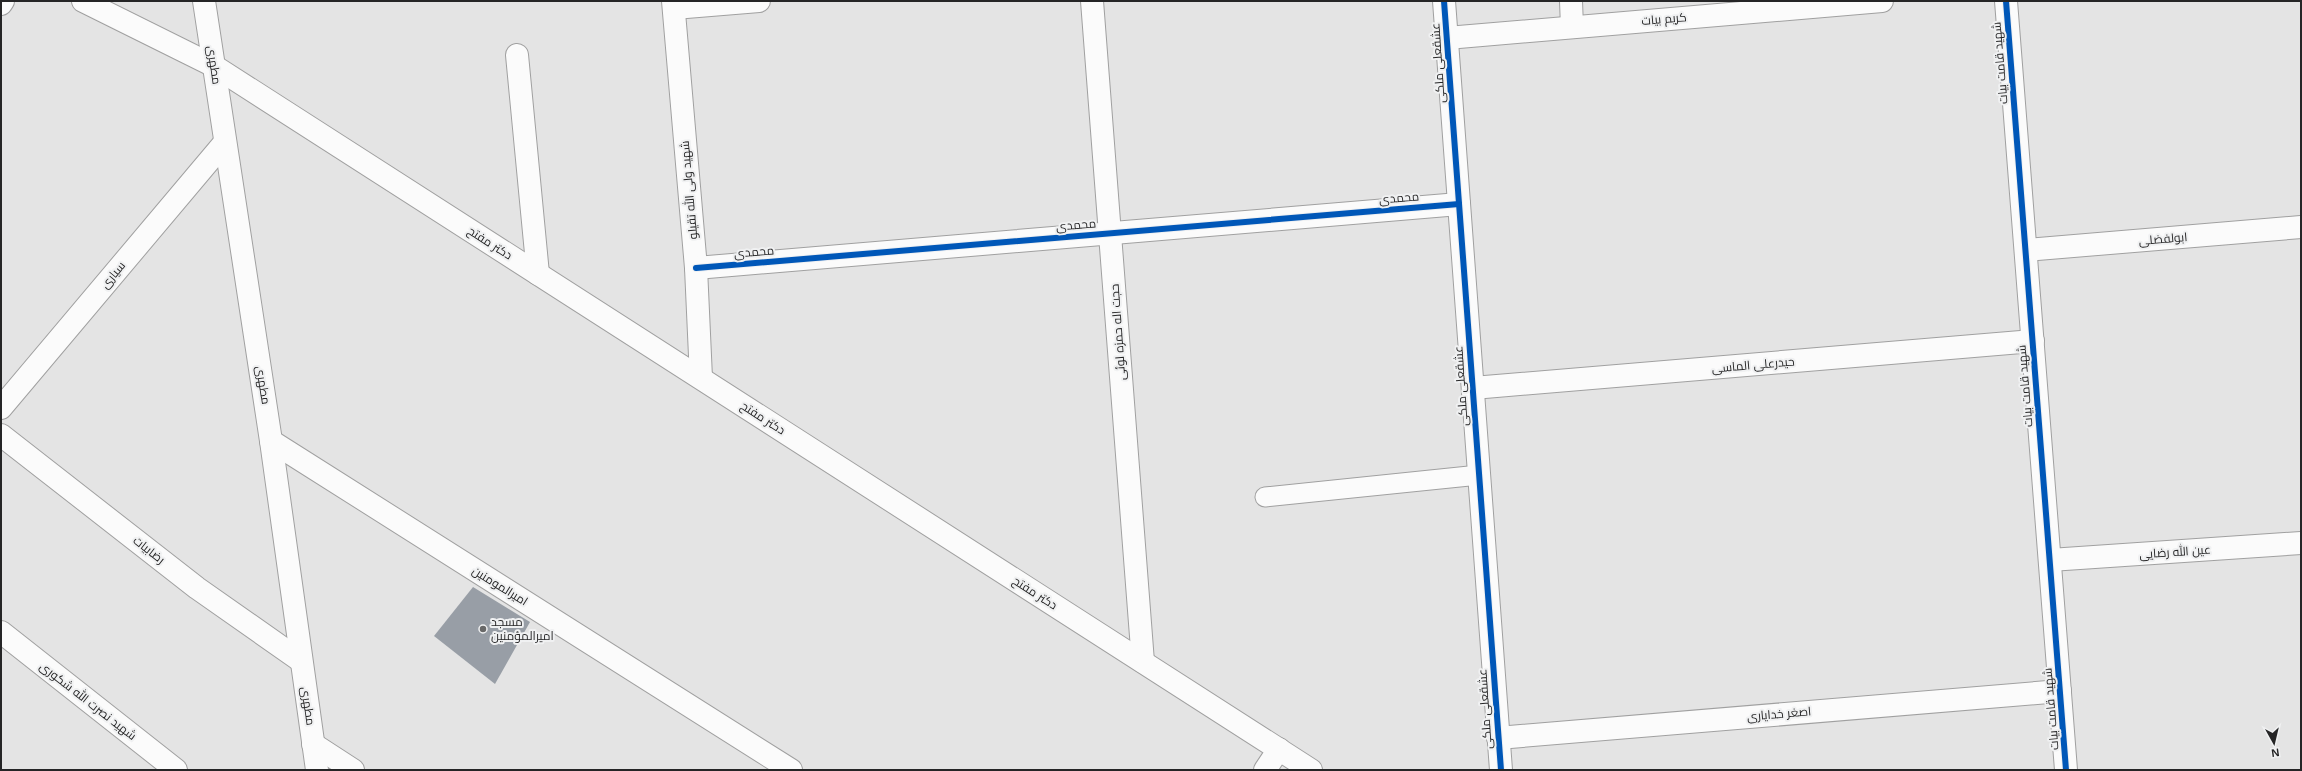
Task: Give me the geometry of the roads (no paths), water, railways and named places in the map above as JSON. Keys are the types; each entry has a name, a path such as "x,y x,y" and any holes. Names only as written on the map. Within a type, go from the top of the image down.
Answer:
{"street":[{"path":"1,4 4,1"},
{"name":"دکتر مفتح","path":"83,1 214,66 1311,770"},
{"name":"مطهری","path":"204,1 271,441 317,770"},
{"path":"674,5 759,1"},
{"name":"حجت اله حمزه لوئی","path":"1092,1 1143,662"},
{"name":"عشقعلی ملکی","path":"1444,1 1501,770"},
{"path":"1570,1 1572,27"},
{"name":"کریم بیات","path":"1447,38 1572,27 1671,10 1882,1"},
{"name":"شهید قامت بیات","path":"2006,1 2066,770"},
{"name":"شهید ولی الله تقیلو","path":"674,5 696,268 702,378"},
{"path":"516,55 538,274"},
{"name":"سیاری","path":"1,408 225,142"},
{"name":"محمدی","path":"696,268 1459,204"},
{"name":"ابولفضلی","path":"2026,250 2301,227"},
{"name":"حیدرعلی الماسی","path":"1472,388 2032,341"},
{"name":"رضابیات","path":"1,434 197,588 301,661"},
{"name":"امیرالمومنین","path":"271,441 790,770"},
{"name":"عین الله رضایی","path":"2050,560 2301,543"},
{"name":"شهید نصرت الله شکوری","path":"1,632 176,770"},
{"name":"اصغر خدایاری","path":"1498,738 2060,691"},
{"path":"313,744 353,770"},
{"path":"1265,770 1279,749"}],"lane":[{"path":"1265,498 1479,475"}],"place":[{"name":"مسجد امیرالمؤمنین","path":"483,629"}]}
